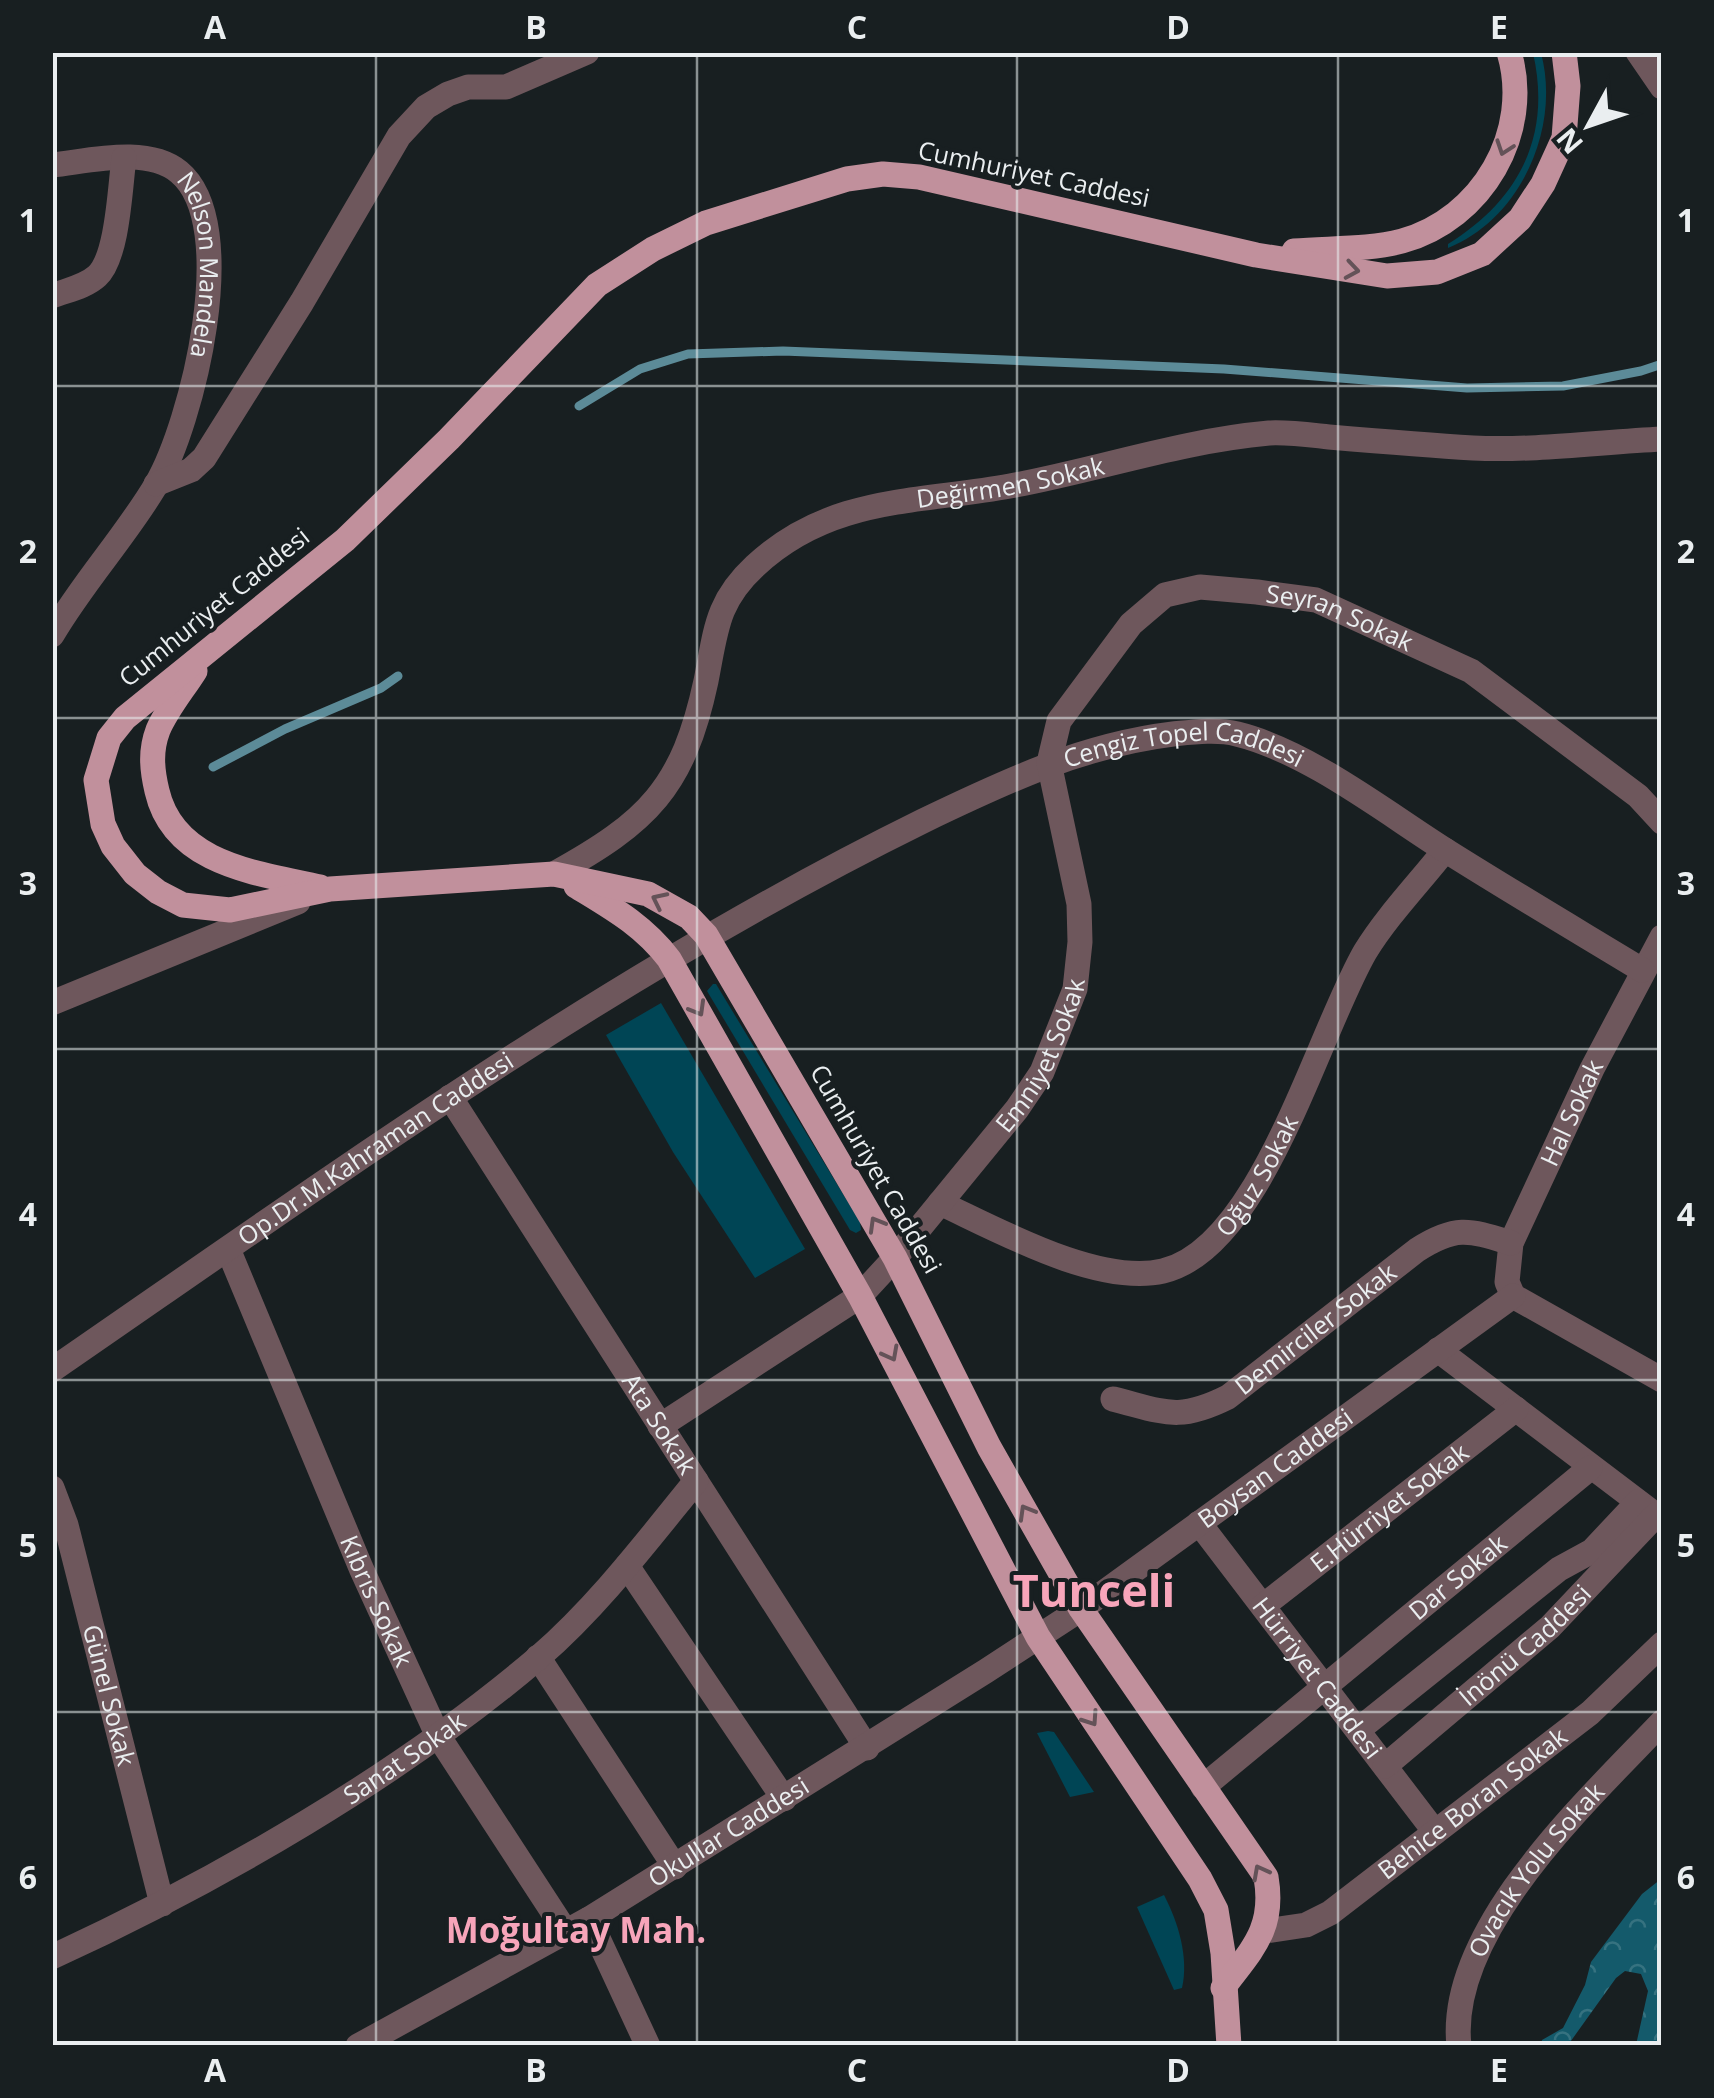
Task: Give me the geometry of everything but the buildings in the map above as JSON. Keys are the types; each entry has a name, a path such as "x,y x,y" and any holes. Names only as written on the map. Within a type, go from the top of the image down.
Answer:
{"main road":[{"path":"1256,255 1402,241 1443,224 1480,192 1502,159 1512,121 1514,68 1509,52"},
{"name":"Cumhuriyet Caddesi","path":"1265,1931 1270,1902 1266,1877 1082,1608 989,1446 896,1258 706,935 689,918 648,894 554,874 330,889 230,910 183,905 135,874 113,846 102,824 96,780 110,738 146,699 203,658 346,540 597,285 653,249 706,223 847,179 901,176 1256,255 1386,276 1436,272 1482,254 1520,220 1542,184 1564,138 1568,86 1564,52"},
{"path":"203,658 159,727 152,751 160,806 175,832 218,861 330,889"},
{"path":"554,874 631,919 651,935 669,959 860,1296 1038,1637 1216,1910 1229,2046"},
{"path":"1223,1988 1265,1931"}],"street":[{"path":"156,484 191,470 204,458 302,302 399,136 426,107 468,87 506,87 587,52"},
{"path":"1638,52 1662,87"},
{"path":"52,296 84,285 102,271 111,248 124,158"},
{"name":"Nelson Mandela","path":"52,165 124,158 156,160 180,173 199,200 210,244 198,361 179,435 156,484 76,595 52,636"},
{"name":"Değirmen Sokak","path":"554,874 627,829 650,810 672,779 703,693 718,614 732,591 754,566 786,541 846,512 1009,486 1208,440 1274,433 1478,448 1662,439"},
{"name":"Seyran Sokak","path":"1049,763 1059,721 1131,624 1166,595 1200,588 1258,592 1316,600 1471,671 1638,796 1662,822"},
{"name":"Cengiz Topel Caddesi","path":"706,935 881,842 1049,763 1132,739 1196,731 1236,734 1301,762 1642,970"},
{"name":"Emniyet Sokak","path":"660,1426 860,1296 896,1258 1017,1109 1042,1072 1075,990 1080,942 1079,904 1049,763"},
{"name":"Oğuz Sokak","path":"940,1202 1036,1248 1082,1264 1159,1272 1190,1262 1224,1231 1252,1195 1366,951 1445,850"},
{"path":"52,1003 330,889"},
{"name":"Op.Dr.M.Kahraman Caddesi","path":"52,1370 450,1096 706,935"},
{"name":"Hal Sokak","path":"1513,1296 1508,1282 1512,1243 1559,1137 1662,937"},
{"name":"Ata Sokak","path":"450,1096 867,1748"},
{"name":"Demirciler Sokak","path":"1113,1399 1177,1415 1200,1411 1228,1397 1440,1235 1473,1231 1512,1243"},
{"name":"Kıbrıs Sokak","path":"228,1249 286,1395 438,1734 578,1926 648,2046"},
{"path":"1513,1296 1662,1380"},
{"name":"Boysan Caddesi","path":"1038,1637 1513,1296"},
{"path":"1438,1350 1652,1512"},
{"name":"E.Hürriyet Sokak","path":"1263,1606 1516,1409"},
{"name":"Dar Sokak","path":"1202,1787 1590,1468"},
{"name":"Sanat Sokak","path":"52,1957 162,1904 334,1803 438,1734 538,1658 626,1566 696,1481"},
{"name":"Günel Sokak","path":"52,1488 66,1525 162,1904"},
{"name":"İnönü Caddesi","path":"1358,1730 1559,1569 1652,1512"},
{"name":"İnönü Caddesi","path":"1385,1766 1550,1627 1652,1512"},
{"name":"Hürriyet Caddesi","path":"1199,1523 1435,1832"},
{"path":"626,1566 784,1799"},
{"name":"Okullar Caddesi","path":"358,2046 578,1926 867,1748 1038,1637"},
{"name":"Behice Boran Sokak","path":"1265,1931 1306,1925 1323,1917 1590,1713 1662,1644"},
{"path":"538,1658 675,1867"},
{"name":"Ovacık Yolu Sokak","path":"1459,2046 1462,2000 1483,1942 1519,1878 1662,1722"}],"shaded area":[{"path":"1533,53 1541,53 1546,81 1545,111 1540,140 1529,167 1496,216 1448,248 1494,207 1524,163 1538,112"},
{"path":"713,984 860,1222 861,1230 856,1233 850,1230 707,991"},
{"path":"661,1003 805,1249 755,1278 673,1152 606,1035"},
{"path":"1054,1732 1094,1792 1070,1797 1037,1733"},
{"path":"1164,1895 1183,1952 1182,1988 1174,1990 1137,1907"}],"green space":[{"path":"1661,1879 1661,2045 1636,2045 1648,1991 1641,1974 1625,1971 1568,2045 1541,2045 1542,2040 1563,2028 1585,1985 1591,1962 1642,1894"}],"waterway":[{"path":"579,406 640,369 688,354 783,351 1224,369 1467,388 1563,386 1662,364"},
{"path":"213,767 285,729 381,688 398,676"}],"district":[{"name":"Tunceli","path":"1094,1591"},
{"name":"Moğultay Mah.","path":"576,1931"}]}
